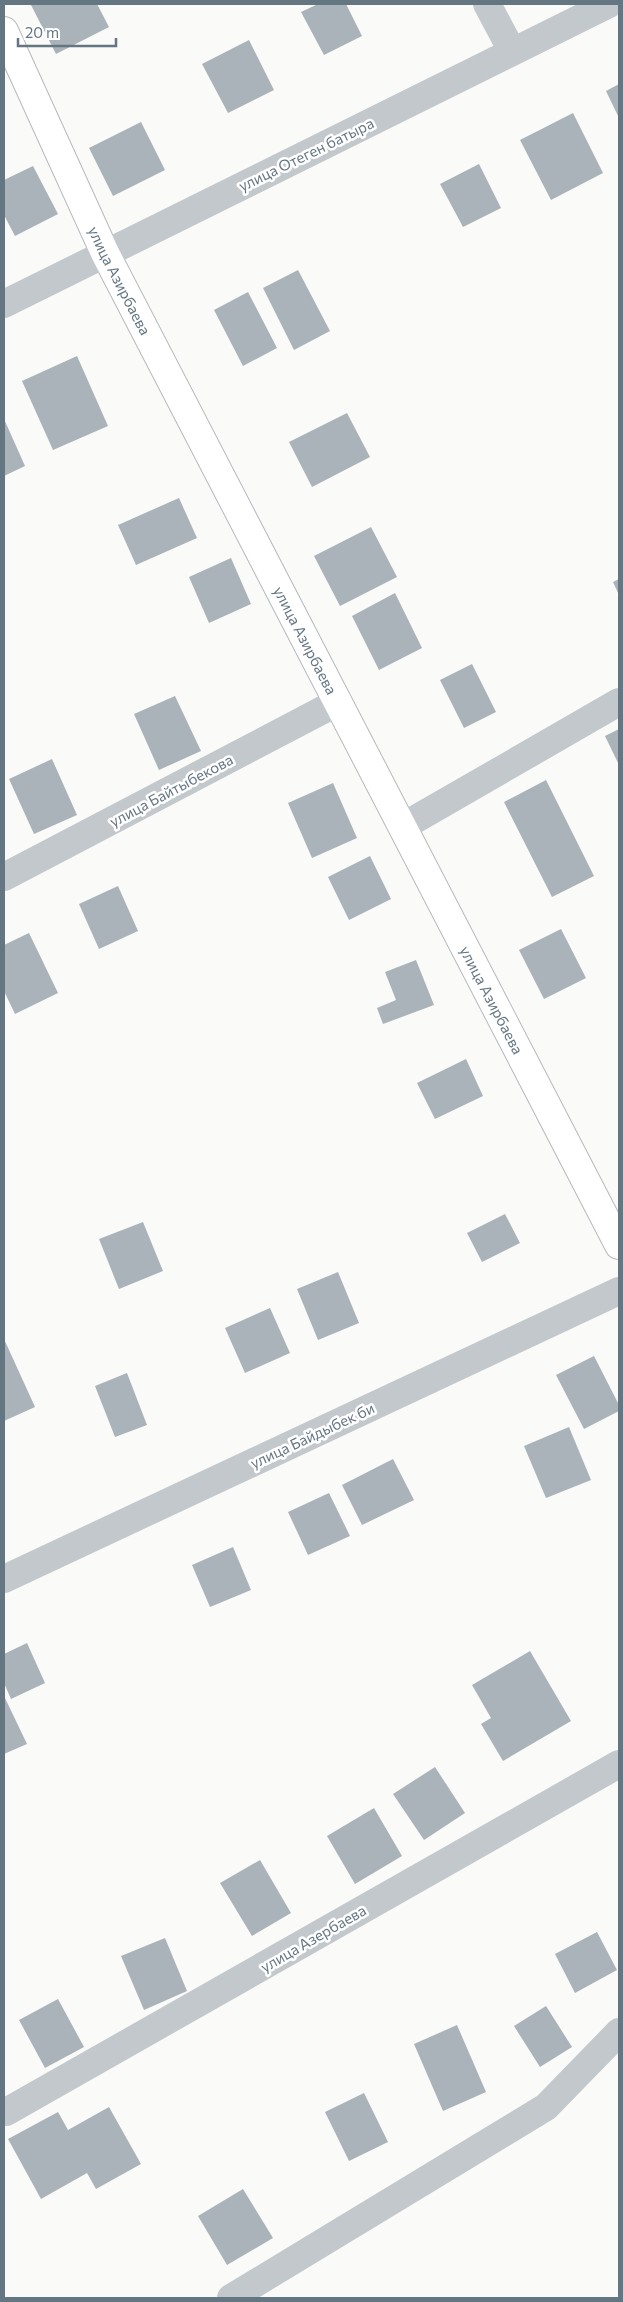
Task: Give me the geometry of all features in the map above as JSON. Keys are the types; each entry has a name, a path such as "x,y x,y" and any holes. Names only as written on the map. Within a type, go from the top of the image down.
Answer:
{"main road":[{"name":"улица Азирбаева","path":"4,31 105,253 619,1245"}],"street":[{"path":"487,4 512,51"},
{"name":"улица Отеген батыра","path":"4,304 609,4"},
{"name":"улица Байтыбекова","path":"4,877 338,702"},
{"path":"402,828 619,702"},
{"name":"улица Байдыбек би","path":"4,1579 619,1291"},
{"name":"улица Азербаева","path":"6,2112 619,1764"},
{"path":"231,2298 546,2107 619,2032"}],"building":[{"path":"97,4 109,27 56,54 31,5"},
{"path":"318,4 346,4 362,36 324,55 301,12"},
{"path":"249,40 274,90 228,113 202,64"},
{"path":"619,84 619,118 606,91"},
{"path":"573,113 603,173 551,200 520,140"},
{"path":"141,122 165,170 113,196 89,148"},
{"path":"479,164 501,208 463,227 440,184"},
{"path":"33,166 58,214 15,236 4,215 4,180"},
{"path":"298,270 330,331 294,350 263,288"},
{"path":"248,292 277,348 243,366 214,310"},
{"path":"77,356 108,426 53,450 22,381"},
{"path":"347,413 370,457 312,487 289,442"},
{"path":"4,419 25,466 4,476"},
{"path":"179,498 197,538 136,565 118,525"},
{"path":"371,527 397,577 340,606 314,556"},
{"path":"231,558 251,604 209,623 189,577"},
{"path":"619,579 619,595 613,582"},
{"path":"395,593 422,648 379,670 352,616"},
{"path":"472,664 496,712 464,728 440,680"},
{"path":"175,696 201,751 159,770 134,714"},
{"path":"619,729 619,765 605,736"},
{"path":"52,759 77,815 34,834 9,779"},
{"path":"546,780 594,876 552,897 504,802"},
{"path":"333,783 357,838 312,858 288,803"},
{"path":"370,856 391,899 349,920 328,877"},
{"path":"118,886 138,931 99,949 79,904"},
{"path":"561,929 586,978 544,999 519,950"},
{"path":"29,933 58,993 15,1014 4,991 4,945"},
{"path":"416,960 434,1005 383,1024 377,1008 396,1000 385,972"},
{"path":"466,1059 483,1096 435,1119 417,1083"},
{"path":"505,1214 520,1243 482,1262 467,1233"},
{"path":"143,1222 163,1271 119,1289 99,1239"},
{"path":"338,1272 359,1323 318,1340 297,1289"},
{"path":"270,1308 290,1353 245,1373 225,1328"},
{"path":"4,1339 35,1407 4,1421"},
{"path":"594,1356 619,1405 619,1411 584,1429 556,1375"},
{"path":"127,1373 147,1425 115,1437 95,1386"},
{"path":"569,1427 591,1480 546,1498 524,1446"},
{"path":"393,1459 414,1500 362,1525 342,1485"},
{"path":"329,1493 350,1536 308,1555 288,1512"},
{"path":"233,1547 251,1590 210,1607 192,1565"},
{"path":"27,1643 45,1683 11,1699 4,1683 4,1654"},
{"path":"530,1651 571,1721 503,1761 481,1724 491,1718 472,1685"},
{"path":"4,1699 27,1744 4,1754"},
{"path":"435,1767 465,1813 424,1840 393,1794"},
{"path":"374,1808 402,1856 355,1884 327,1836"},
{"path":"260,1860 291,1913 252,1936 220,1883"},
{"path":"597,1932 617,1970 575,1993 555,1954"},
{"path":"165,1938 187,1991 144,2010 121,1956"},
{"path":"58,1999 84,2047 45,2068 19,2020"},
{"path":"546,2006 572,2047 540,2067 514,2026"},
{"path":"457,2025 486,2092 443,2111 414,2044"},
{"path":"364,2093 388,2142 349,2161 325,2112"},
{"path":"109,2107 141,2164 96,2189 87,2173 41,2199 8,2139 58,2112 68,2130"},
{"path":"243,2189 273,2238 227,2265 198,2216"}]}
